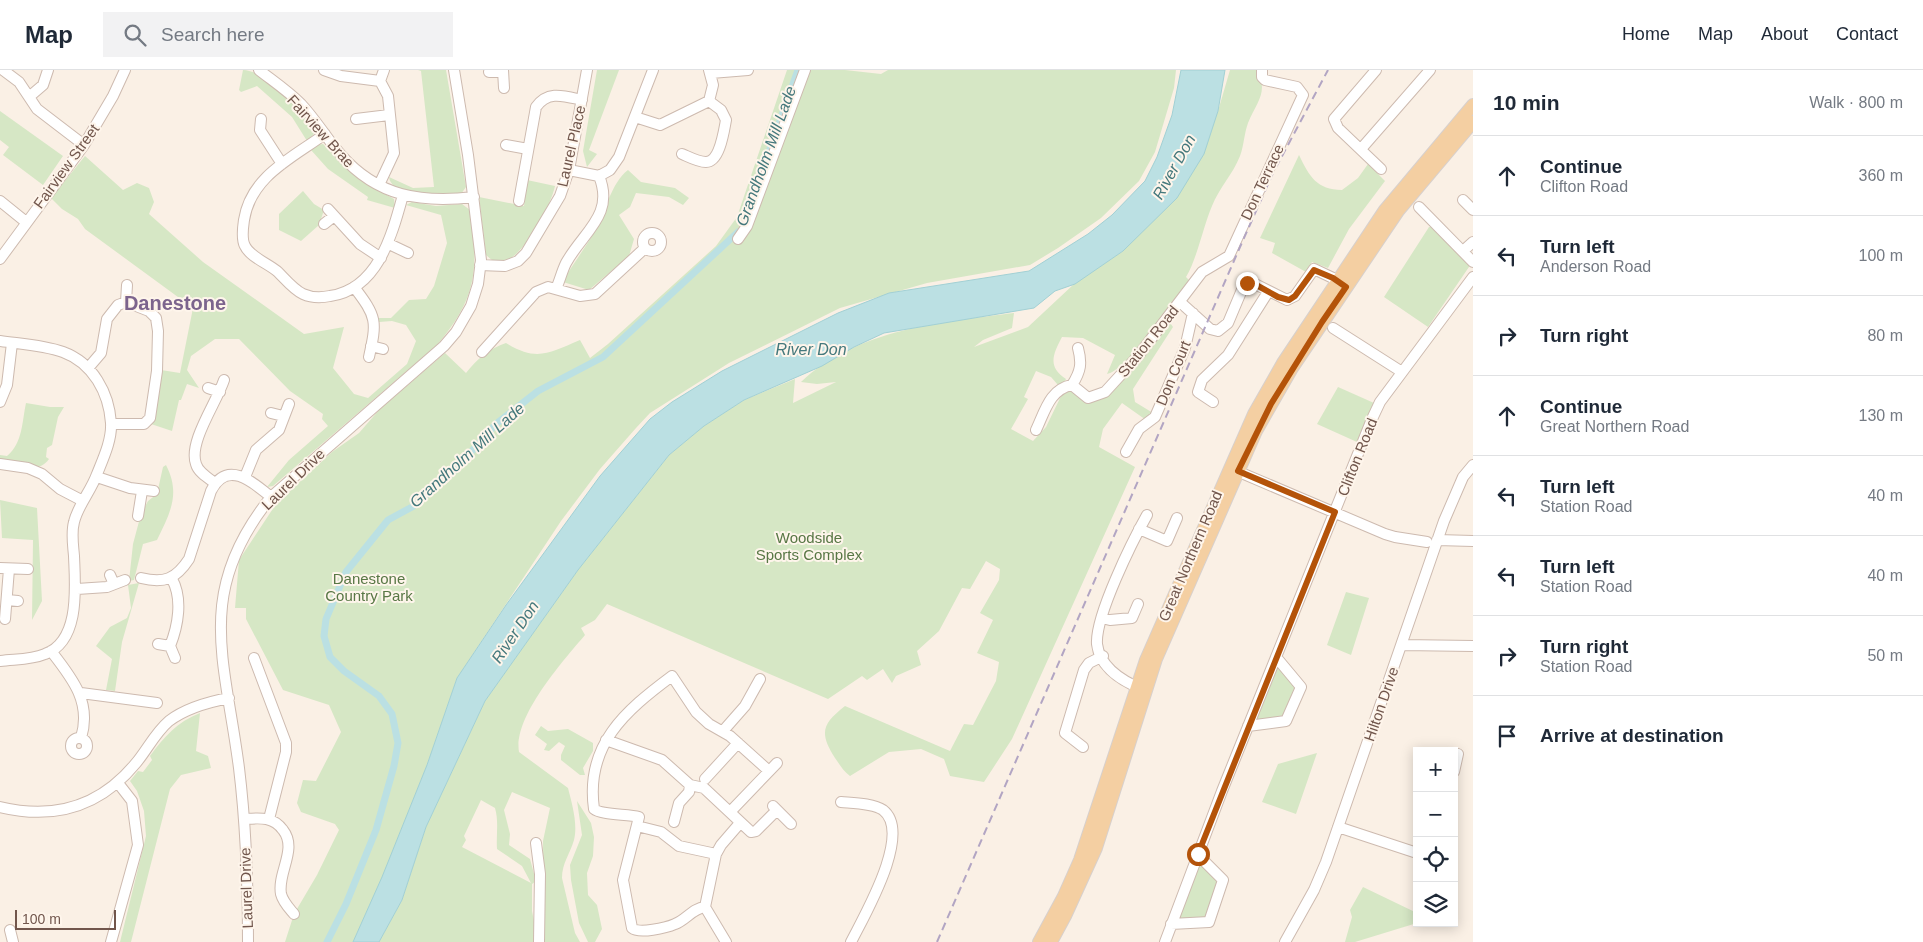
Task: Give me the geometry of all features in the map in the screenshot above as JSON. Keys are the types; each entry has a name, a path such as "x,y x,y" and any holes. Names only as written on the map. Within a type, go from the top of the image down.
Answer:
{"main road":[{"name":"Great Northern Road","path":"1140,689 1163,644 1234,469 1246,454 1276,395 1393,198 1473,105"},
{"name":"Great Northern Road","path":"1038,942 1064,896 1086,847 1140,689 1268,388 1342,284 1398,211 1473,122"},
{"path":"1051,942 1082,880 1109,808 1140,689"}],"street":[{"path":"3,70 18,82 37,109 84,145"},
{"path":"29,97 43,85 48,70"},
{"name":"Fairview Street","path":"0,259 84,145 113,96 125,70"},
{"name":"Fairview Brae","path":"259,70 301,105 341,155 358,171 379,185 403,195 442,201 474,197"},
{"path":"324,70 340,76 380,81"},
{"path":"379,185 394,153 388,96 380,81 384,70"},
{"name":"Laurel Drive","path":"248,942 244,819 219,635 221,601 232,557 248,527 271,497 444,346 468,313 478,284 480,244 454,70"},
{"name":"Laurel Place","path":"480,265 512,264 526,253 560,196 569,170 586,70"},
{"path":"569,170 599,176 610,170 619,157 653,70"},
{"path":"635,117 660,124 709,101 713,93 710,72 748,70"},
{"path":"738,239 747,226 806,70"},
{"name":"Don Terrace","path":"1180,302 1202,272 1228,256 1268,166 1302,98 1301,92 1296,87 1265,80 1262,70"},
{"path":"1376,70 1338,114 1335,124 1382,169"},
{"path":"1361,149 1430,70"},
{"path":"489,72 503,71 504,88"},
{"path":"519,201 536,107 540,102 553,95 582,100"},
{"path":"682,154 705,162 710,161 715,156 726,120 721,110 709,101"},
{"path":"356,119 390,115"},
{"path":"260,119 260,130 282,164"},
{"path":"325,134 282,164 261,183 248,204 242,228 245,246 302,294 320,298 342,294 354,287 370,272 381,258 388,244 403,195"},
{"path":"506,145 528,149"},
{"path":"556,289 566,264 602,210 604,198 599,176"},
{"path":"1463,200 1473,210"},
{"path":"0,202 26,222"},
{"path":"1419,207 1473,262"},
{"path":"324,224 331,212 360,244 381,258"},
{"path":"1463,251 1473,242"},
{"path":"388,244 408,253"},
{"path":"482,352 500,339 536,292 548,287 580,296 594,294 645,248"},
{"name":"Station Road","path":"1072,385 1088,398 1105,392 1138,356 1151,336 1180,302 1212,330 1220,331 1228,323 1249,281 1286,300 1292,298 1314,270 1342,284"},
{"name":"Clifton Road","path":"1165,942 1248,726 1372,419 1380,402 1473,277"},
{"path":"126,302 127,285"},
{"path":"354,287 373,315 375,328 368,357"},
{"path":"1213,402 1198,392 1202,380 1228,355 1268,292"},
{"path":"89,367 101,354 107,318 110,312 118,305 126,302 149,311 156,318 158,331 157,371 150,418 144,424 112,424"},
{"name":"Don Court","path":"1126,452 1139,429 1155,417 1185,348 1193,313"},
{"path":"1333,328 1402,372"},
{"path":"0,341 50,348 66,353 89,367 99,382 112,424 97,477 83,501 72,531 76,589 75,610 72,618 62,639 52,651 34,658 0,660"},
{"path":"0,402 7,385 12,343"},
{"path":"371,346 382,349"},
{"path":"1036,430 1052,395 1059,389 1072,385 1079,374 1082,362 1078,348"},
{"path":"215,483 196,465 194,453 201,431 224,380"},
{"path":"208,388 220,392"},
{"path":"245,477 256,450 279,430 289,404"},
{"path":"271,413 283,416"},
{"path":"0,464 28,468 42,474 60,489 83,501"},
{"name":"Hilton Drive","path":"1285,942 1314,890 1338,828 1402,645 1432,541 1458,486 1473,465"},
{"path":"1234,469 1395,537 1432,541 1473,541"},
{"path":"141,578 154,581 172,579 189,559 215,483 231,475 245,477 271,497"},
{"path":"97,477 142,491 154,491"},
{"path":"138,516 142,491"},
{"path":"1140,689 1114,674 1098,644 1102,618 1126,556 1147,515"},
{"path":"1139,529 1167,541 1177,518"},
{"path":"5,619 7,600 4,568 28,570"},
{"path":"172,579 178,608 176,632 170,646 175,658"},
{"path":"76,589 112,580 125,580"},
{"path":"7,600 18,601"},
{"path":"1102,618 1110,620 1132,618 1138,604"},
{"path":"158,644 170,646"},
{"path":"1402,645 1473,646"},
{"path":"52,651 81,693 84,728 81,738"},
{"path":"1083,747 1065,733 1084,670 1089,663 1103,656"},
{"path":"1248,726 1286,721 1301,689 1299,682 1276,657"},
{"path":"254,658 286,743 286,752 269,819"},
{"path":"716,854 679,846 661,832 625,814 597,812 594,809 591,791 594,772 606,740 619,720 638,701 672,676 696,712 709,724 723,731 738,743 769,771"},
{"path":"723,731 745,706 760,679"},
{"path":"81,693 157,703"},
{"path":"0,807 29,812 59,811 86,804 118,783 169,722 205,703 229,698"},
{"path":"606,740 657,758 690,785 704,788 740,823 753,832 775,808 791,824"},
{"path":"705,779 738,743"},
{"path":"730,812 777,762"},
{"path":"111,942 138,845 132,801 118,783"},
{"path":"674,822 679,803 689,792 690,785"},
{"path":"841,802 877,807 887,815 892,827 888,864 851,942"},
{"path":"244,819 269,819 278,824 285,832 289,842 280,884 281,895 294,914"},
{"path":"638,822 623,880 634,930 672,925 695,910 705,906"},
{"path":"726,942 705,906 716,854 740,823"},
{"path":"1338,828 1413,852"},
{"path":"536,843 540,874 540,942"},
{"path":"1172,924 1204,924 1211,918 1224,880 1198,854"},
{"path":"10,930 13,942"}],"green space":[{"path":"243,70 252,72 272,84 301,112 314,129 314,134 307,141 292,117 257,86 241,92 239,90"},
{"path":"418,70 446,70 466,187 461,194 432,195 408,192 392,184 389,177 413,188 434,187 421,71"},
{"path":"597,70 619,70 589,150 597,154 587,167 583,151"},
{"name":"Danestone Country Park","path":"787,70 845,70 881,74 888,70 1176,70 1174,88 1155,152 1139,181 1101,218 1058,248 1030,265 927,283 840,308 729,363 650,413 600,469 561,521 457,678 427,765 382,878 353,942 285,942 294,914 317,875 339,830 335,824 301,812 297,803 303,780 316,781 341,732 329,705 283,690 246,619 246,608 235,608 239,560 276,504 332,452 359,433 379,410 445,353 466,373 484,355 506,343 526,352 543,354 580,340 590,358 608,344 716,246 737,217"},
{"name":"Woodside Sports Complex","path":"1230,70 1258,70 1261,78 1262,92 1248,123 1240,156 1212,206 1186,277 1189,280 1176,301 1162,321 1133,354 1114,371 1107,374 1115,355 1083,338 1062,337 1054,355 1054,365 1056,370 1066,379 1064,383 1058,385 1051,377 1036,371 1024,397 1028,399 1011,429 1033,441 1046,427 1063,392 1074,389 1092,402 1103,397 1134,367 1168,320 1173,327 1133,389 1135,402 1153,413 1146,420 1122,403 1103,429 1099,447 1135,467 1012,739 984,782 950,776 944,759 921,749 889,752 850,776 843,770 830,749 825,729 831,718 845,706 950,751 964,724 973,725 996,681 999,662 977,653 993,620 980,613 999,580 1000,569 986,561 970,589 962,588 939,631 917,651 921,665 896,676 892,683 883,669 867,680 862,676 828,699 607,604 595,620 581,628 585,635 541,690 531,706 519,738 519,752 568,788 574,814 575,834 563,868 562,878 575,933 580,942 379,942 402,900 426,827 485,701 578,570 669,455 704,426 744,400 795,379 793,403 836,382 817,384 801,382 824,364 848,350 874,339 930,325 1014,313 1012,328 983,340 974,347 1028,327 1074,284 1123,251 1218,111","holes":["512,792 550,808 543,841 544,936 537,936 532,911 532,884 536,881 530,859 509,845 510,834 504,810","481,800 495,808 497,849 522,866 531,883 462,847 466,840 464,836"]},
{"path":"0,111 63,156 43,185 3,155 9,147 0,140"},
{"path":"323,144 363,182 394,199 395,208 367,200 368,197 328,169 311,150 317,145"},
{"path":"1299,155 1310,175 1326,187 1342,190 1358,178 1368,164 1385,181 1349,229 1328,268 1312,262 1306,272 1272,253 1275,243 1260,238"},
{"path":"85,156 123,190 137,183 149,188 154,202 149,214 203,262 304,334 344,327 333,368 354,394 368,398 407,364 416,341 406,325 392,321 379,322 378,318 391,318 409,300 426,299 434,286 447,243 441,215 406,205 412,202 436,206 462,204 470,210 474,266 472,282 467,297 450,328 437,345 273,486 267,487 289,460 328,426 322,419 323,414 290,391 239,339 215,339 191,356 187,370 199,388 187,384 181,400 179,400 172,431 151,424 161,370 180,373 193,308 85,229 78,219 62,209 51,198"},
{"path":"628,170 641,182 675,188 689,198 683,205 669,197 636,193 630,207 619,215 634,239 629,256 589,290 563,282 591,237 617,182"},
{"path":"527,180 555,186 553,194 545,213 521,249 510,258 502,261 493,261 486,255 479,197 524,206"},
{"path":"303,191 314,204 324,210 319,225 301,241 279,230 279,214"},
{"path":"1429,227 1435,227 1471,264 1428,327 1384,297"},
{"path":"1338,387 1374,403 1357,442 1317,424"},
{"path":"26,403 64,407 58,417 52,445 47,448 46,457 49,459 44,464 33,467 0,461 0,455 7,456 16,445 21,431"},
{"path":"166,465 173,485 170,512 157,540 143,544 134,580 129,581 133,544 141,514 148,501 157,494 163,467"},
{"path":"0,500 37,508 42,601 32,620 33,540 2,538"},
{"path":"139,583 122,642 115,691 106,690 112,659 96,646 110,627 127,618 131,608 128,585"},
{"path":"1346,592 1369,598 1351,655 1327,645"},
{"path":"1276,657 1299,682 1289,717 1248,726"},
{"path":"200,713 196,751 208,756 211,768 181,775 170,789 131,942 120,942 146,836 144,811 137,791 130,781 138,771 143,772 152,760 150,756 172,731 184,721"},
{"path":"541,726 548,731 568,729 593,743 593,751 583,768 585,775 580,775 561,760 565,746 559,742 549,751 544,750 547,744 535,735"},
{"path":"1317,753 1296,814 1262,802 1278,764"},
{"path":"577,801 591,823 594,837 593,856 587,873 588,895 597,905 602,929 595,942 588,942 579,923 571,880 570,865 582,835"},
{"path":"1198,855 1221,877 1211,919 1171,924"},
{"path":"1363,887 1413,911 1413,924 1355,942 1345,942 1352,917 1350,910"}],"water":[{"name":"River Don","path":"1181,70 1225,70 1218,111 1204,154 1177,198 1123,251 1075,284 1055,291 1034,308 884,333 854,347 822,366 744,400 704,426 669,455 578,570 485,701 426,827 402,900 379,942 353,942 382,877 427,765 457,678 506,605 600,476 650,419 672,402 722,371 838,313 889,293 1029,271 1088,234 1112,215 1145,181 1157,157 1172,115"}],"waterway":[{"name":"Grandholm Mill Lade","path":"763,169 798,70"},
{"name":"Grandholm Mill Lade","path":"327,942 346,904 376,830 394,766 398,743 392,714 379,696 344,671 330,657 324,636 326,619 346,572 388,520 412,507 454,471 496,424 538,391 603,357 738,232"}],"railway":[{"path":"937,942 1273,173 1328,70"}],"district":[{"name":"Danestone","path":"175,303"}],"route":[{"path":"1198,854 1335,512 1238,471 1256,431 1292,368 1346,287 1317,270 1310,272 1295,296 1289,300 1278,297 1249,281 1247,283"}]}
